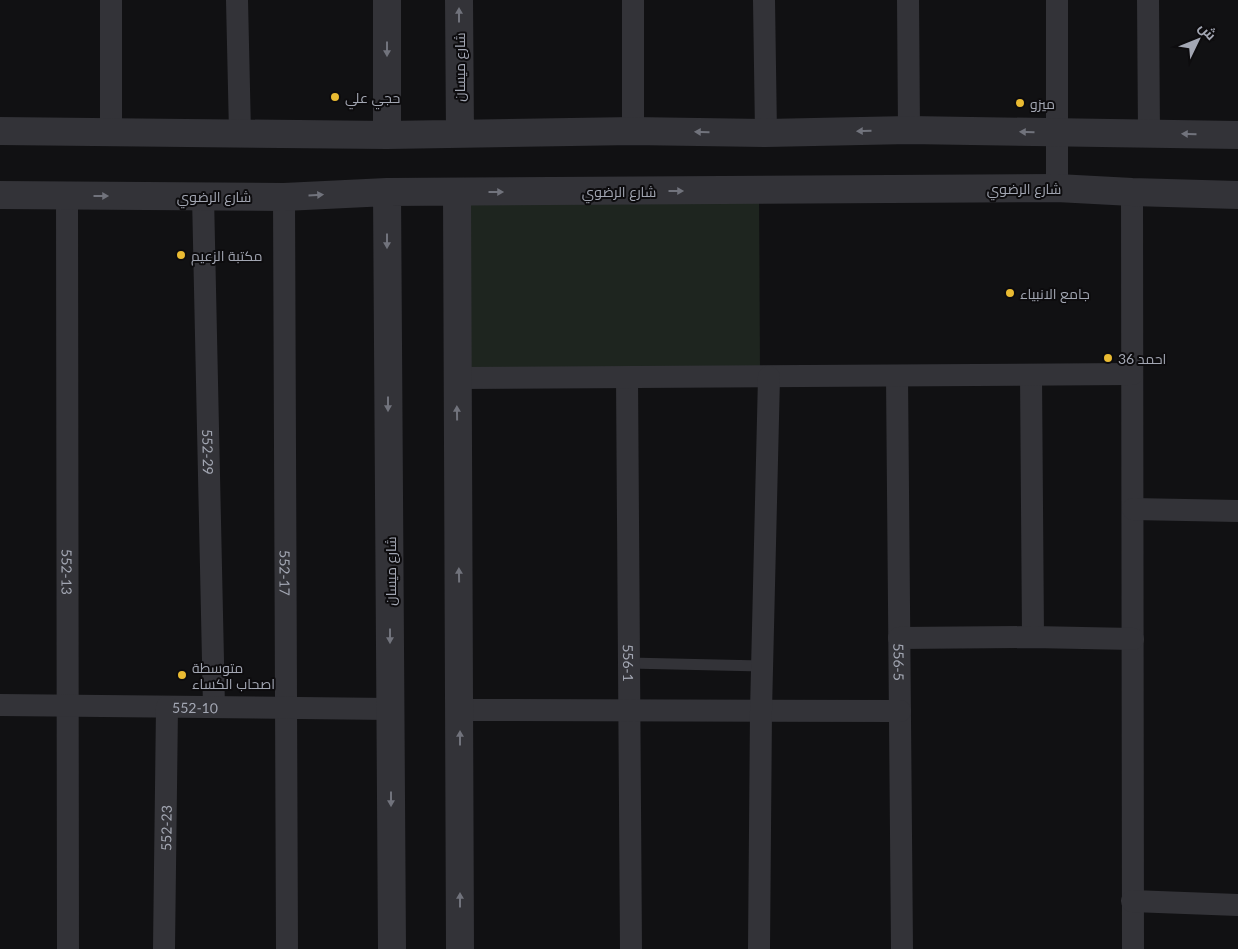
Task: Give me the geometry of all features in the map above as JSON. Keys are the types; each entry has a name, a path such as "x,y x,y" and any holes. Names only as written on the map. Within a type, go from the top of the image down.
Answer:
{"street":[{"path":"111,132 112,0"},
{"path":"237,0 240,133"},
{"path":"387,0 387,135"},
{"name":"شارع ميسان","path":"459,0 460,134"},
{"path":"633,0 633,131"},
{"path":"764,0 766,133"},
{"path":"908,0 909,130"},
{"path":"1057,0 1057,188"},
{"path":"1148,0 1149,134"},
{"path":"0,132 387,135 633,131 766,133 909,130 1238,135"},
{"name":"شارع الرضوي","path":"0,195 284,197 387,192 1057,188 1238,195"},
{"name":"شارع ميسان","path":"387,192 392,949"},
{"path":"457,192 460,949"},
{"path":"1132,192 1133,949"},
{"name":"552-13","path":"67,196 68,949"},
{"name":"552-29","path":"203,196 214,707"},
{"name":"552-17","path":"284,197 288,949"},
{"path":"457,378 1132,374"},
{"path":"1031,375 1033,637"},
{"name":"556-5","path":"897,376 902,949"},
{"name":"556-1","path":"627,377 631,949"},
{"path":"758,949 761,711 769,377"},
{"path":"1133,509 1238,512"},
{"path":"899,638 1033,637 1133,639"},
{"name":"552-10","path":"0,705 391,709"},
{"name":"552-23","path":"164,949 167,706"},
{"path":"460,710 900,711"},
{"path":"1132,901 1238,905"}],"lane":[{"path":"629,663 762,666"}],"shaded area":[{"path":"759,190 760,377 457,378 457,193"}],"place":[{"name":"حجي علي","path":"335,97"},
{"name":"ميزو","path":"1020,103"},
{"name":"مكتبة الزعيم","path":"181,255"},
{"name":"جامع الانبياء","path":"1010,293"},
{"name":"احمد 36","path":"1108,358"},
{"name":"متوسطة اصحاب الكساء","path":"182,675"}]}
